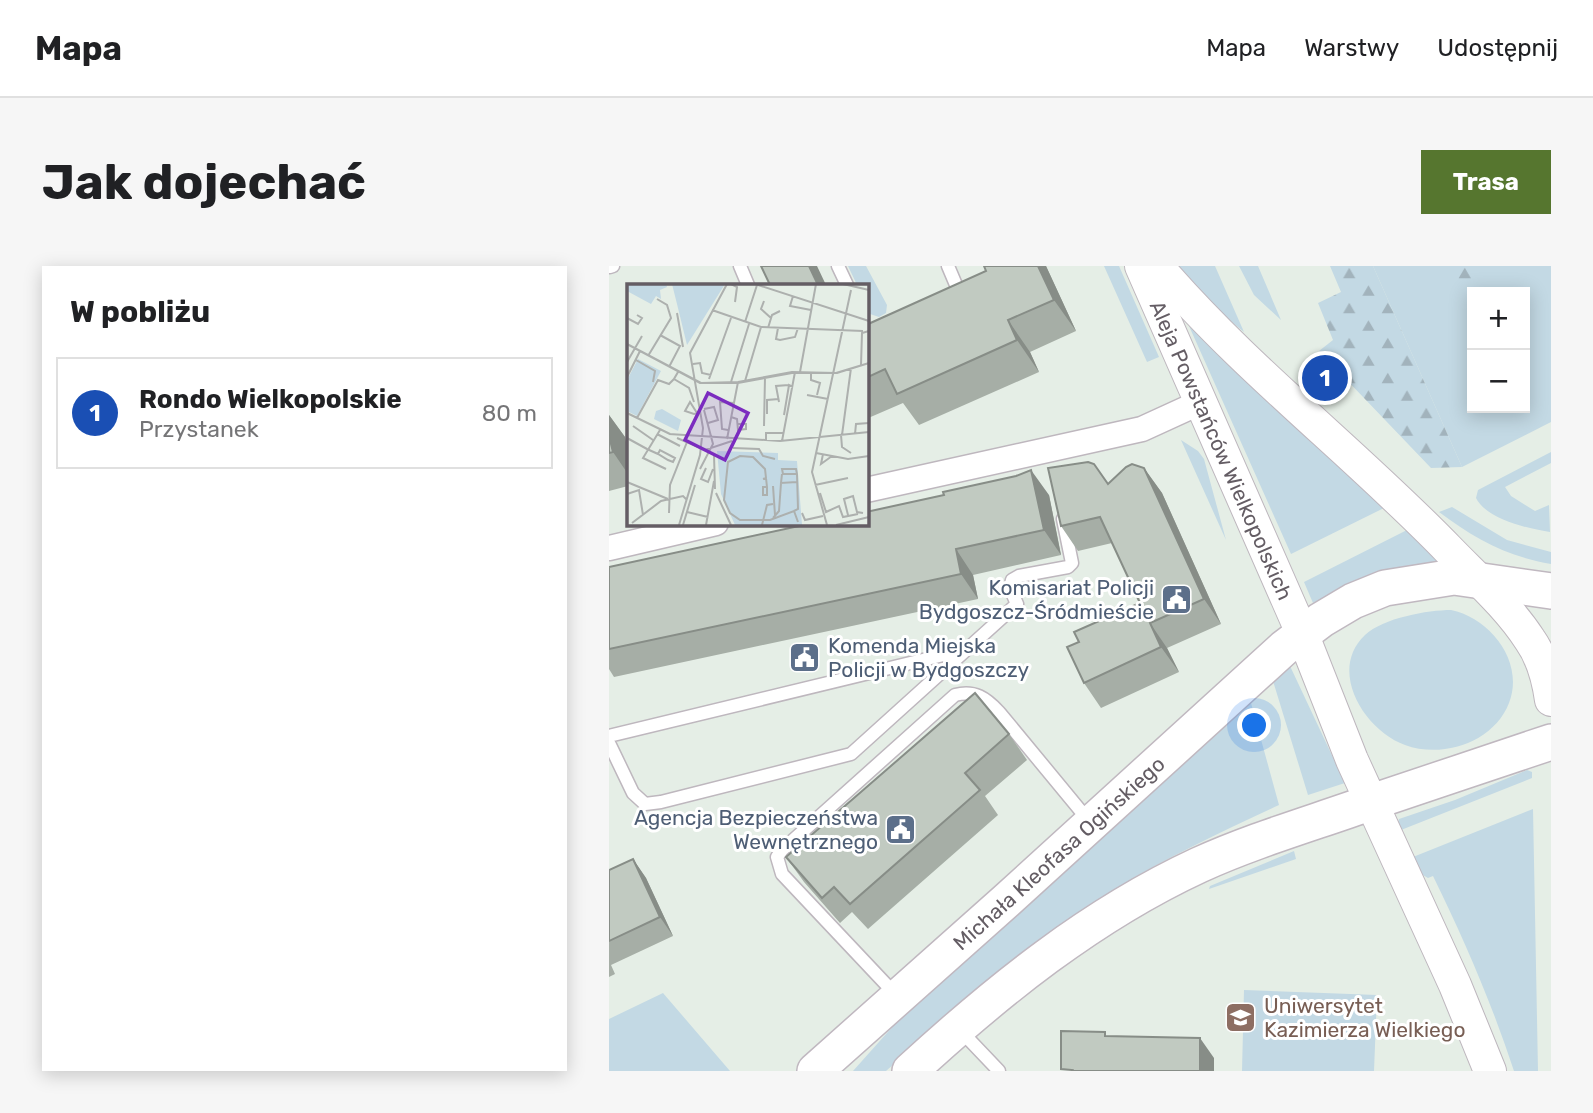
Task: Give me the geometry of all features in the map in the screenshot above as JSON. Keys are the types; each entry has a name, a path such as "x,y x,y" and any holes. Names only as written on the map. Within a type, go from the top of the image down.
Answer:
{"main road":[{"name":"Michała Kleofasa Ogińskiego","path":"815,1071 1302,634 1353,601 1385,588 1454,578 1479,581"},
{"path":"1479,581 1551,591"},
{"path":"910,1071 958,1027 1030,968 1128,903 1199,865 1279,834 1551,742"}],"street":[{"name":"Aleja Powstańców Wielkopolskich","path":"1141,266 1302,634 1371,803"},
{"name":"Aleja Powstańców Wielkopolskich","path":"1157,266 1221,336 1425,526 1507,610 1530,639 1546,674 1551,700"},
{"path":"868,490 1050,457 1143,429 1201,402"},
{"path":"609,548 707,525"},
{"path":"1371,803 1455,985 1490,1071"}],"lane":[{"path":"740,266 748,284"},
{"path":"838,266 847,284"},
{"path":"943,306 955,300 959,292 947,266"},
{"path":"609,743 633,793 645,804 851,754 1017,604 1010,588 1012,580 1019,576 1068,567 1072,563 1060,503"},
{"path":"609,736 964,650"},
{"path":"898,997 782,874 777,857 955,695 967,692 988,700 1092,824"},
{"path":"958,1027 999,1071"}],"green space":[{"path":"848,266 866,266 887,305 886,313 879,317 870,314 868,284 857,284"},
{"path":"1104,266 1119,266 1159,357 1147,362"},
{"path":"1174,266 1215,266 1244,332 1210,304"},
{"path":"1239,266 1258,266 1281,320 1254,295"},
{"path":"1330,266 1373,266 1462,467 1431,468 1319,351 1333,340 1318,303 1341,292"},
{"path":"1373,266 1551,266 1551,422 1462,467"},
{"path":"1431,266 1503,266 1483,278 1458,283 1441,275"},
{"path":"1189,326 1384,508 1291,554"},
{"path":"1181,440 1198,451 1204,459 1226,540"},
{"path":"1551,452 1551,463 1505,487 1511,496 1535,511 1549,505 1550,532 1498,517 1476,498 1478,490"},
{"path":"1452,507 1507,540 1551,552 1551,564 1492,545 1439,512"},
{"path":"1407,530 1441,563 1350,584 1313,603 1304,582"},
{"path":"1451,610 1479,622 1501,644 1512,672 1513,688 1509,703 1492,728 1466,744 1435,750 1405,745 1390,738 1377,727 1356,698 1350,682 1354,649 1365,635 1383,624 1418,613"},
{"path":"1290,666 1345,783 1308,795 1273,681"},
{"path":"1251,703 1279,805 1157,865 1086,908 998,974 886,1071 853,1071 895,1024"},
{"path":"1527,770 1532,772 1532,778 1401,830 1399,819 1455,800"},
{"path":"1533,809 1538,1071 1514,1071 1487,996 1433,876 1428,878 1421,874 1413,857"},
{"path":"1294,851 1296,859 1209,889 1210,886"},
{"path":"1244,990 1377,995 1374,1071 1242,1071"},
{"path":"663,993 730,1071 609,1071 609,1019"}],"building":[{"path":"761,266 809,266 818,284 770,284"},
{"path":"984,266 1038,266 1054,300 1008,320 1017,340 897,394 885,369 868,377 868,324 986,271"},
{"path":"609,436 613,452 609,453"},
{"path":"1088,462 1094,464 1108,484 1132,464 1144,468 1204,599 1150,623 1161,647 1084,683 1067,647 1079,642 1074,632 1140,603 1100,517 1061,526 1048,468"},
{"path":"1031,470 1044,530 956,549 961,574 609,649 609,567 804,525 868,525 868,512 1016,476"},
{"path":"975,693 1009,734 965,773 980,790 850,904 834,887 822,898 786,857"},
{"path":"633,859 660,917 609,941 609,870"},
{"path":"1061,1031 1105,1032 1105,1036 1200,1038 1200,1071 1061,1069"}],"place":[{"name":"Rondo Wielkopolskie","path":"1325,378"},
{"name":"Komisariat Policji Bydgoszcz-Śródmieście","path":"1177,599"},
{"name":"Komenda Miejska Policji w Bydgoszczy","path":"805,657"},
{"name":"Agencja Bezpieczeństwa Wewnętrznego","path":"901,829"},
{"name":"Uniwersytet Kazimierza Wielkiego","path":"1241,1017"}]}
